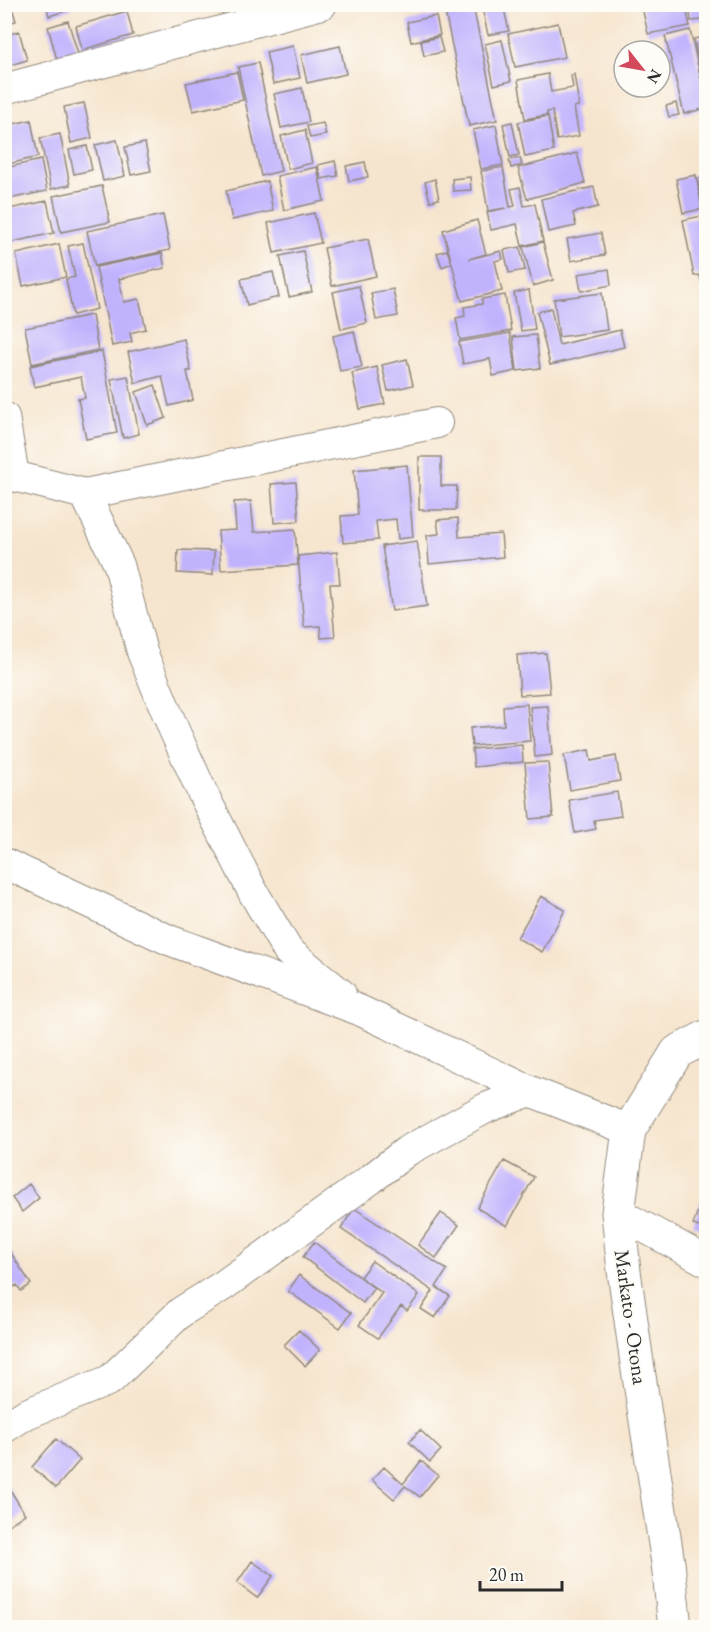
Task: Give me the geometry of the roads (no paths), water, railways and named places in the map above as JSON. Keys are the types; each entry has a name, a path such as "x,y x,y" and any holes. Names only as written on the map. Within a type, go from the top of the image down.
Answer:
{"main road":[{"name":"Markato - Otona","path":"675,1628 668,1563 624,1271 618,1213 629,1130 677,1053 706,1037"}],"street":[{"path":"4,89 322,4"},
{"path":"4,417 9,477 85,494 437,423"},
{"path":"85,494 119,564 142,652 174,730 203,794 253,892 288,951 359,1010"},
{"path":"4,862 169,940 359,1010 530,1091 629,1130"},
{"path":"4,1428 26,1414 110,1380 181,1312 225,1286 407,1151 486,1108 530,1091"},
{"path":"618,1213 706,1262"}]}
